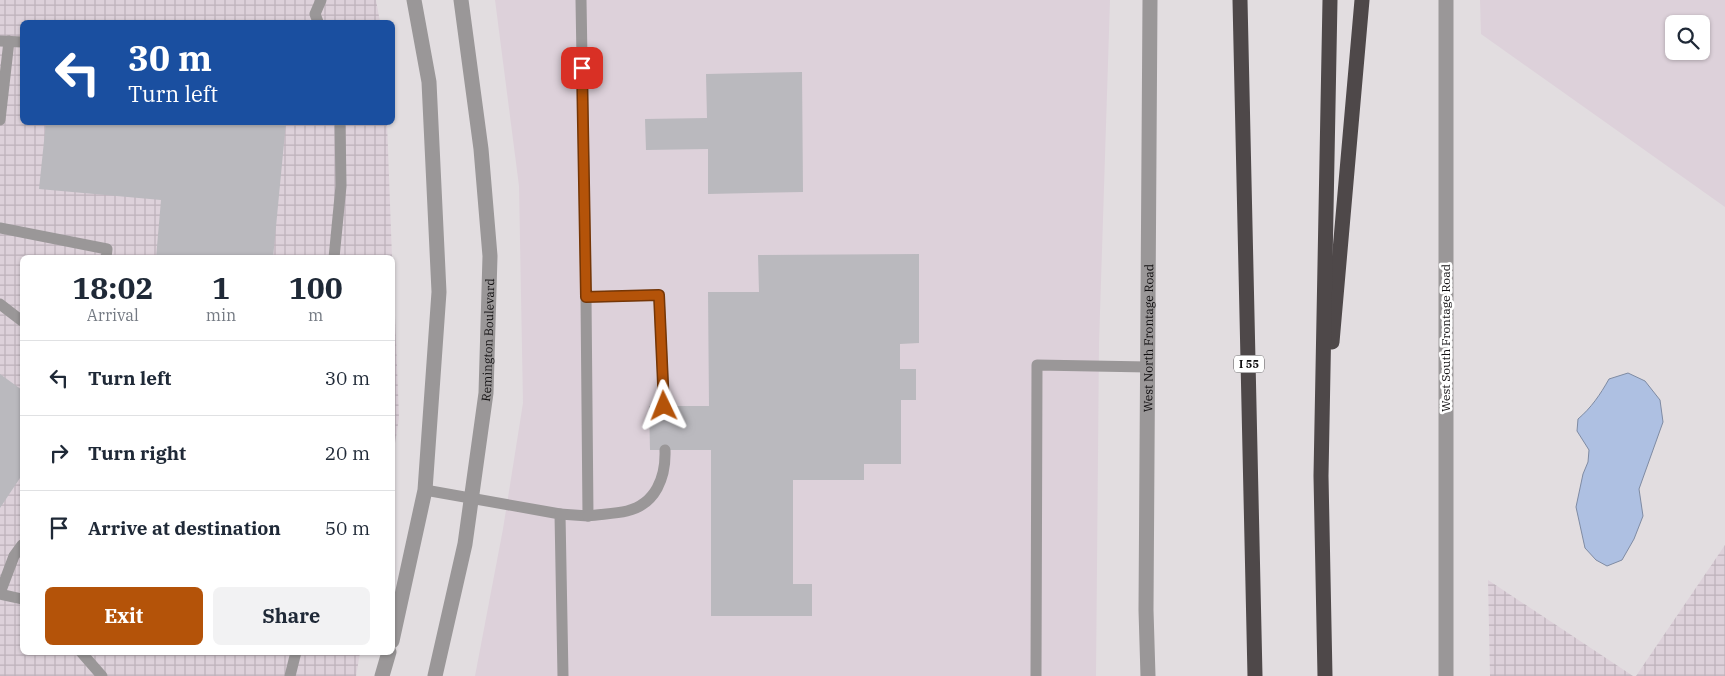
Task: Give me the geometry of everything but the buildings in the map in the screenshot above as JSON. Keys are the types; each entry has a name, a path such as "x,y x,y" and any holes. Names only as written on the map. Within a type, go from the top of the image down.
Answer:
{"highway":[{"path":"1240,0 1242,51"},
{"name":"I 55","path":"1244,0 1242,51 1255,676"},
{"path":"1325,676 1321,476 1330,0"},
{"path":"1321,476 1362,0"}],"street":[{"path":"395,627 425,490 439,292 429,82 414,0"},
{"name":"Remington Boulevard","path":"435,676 466,544 486,393 490,256 481,149 461,0"},
{"name":"West North Frontage Road","path":"1148,676 1146,610 1150,0"},
{"name":"West South Frontage Road","path":"1446,0 1446,676"},
{"path":"382,676 388,655"}],"lane":[{"path":"317,20 315,14 321,0"},
{"path":"581,0 588,516"},
{"path":"0,120 5,41 20,42"},
{"path":"334,255 340,186 340,125"},
{"path":"0,228 107,249 106,255"},
{"path":"586,297 659,295 664,406"},
{"path":"0,304 20,319"},
{"path":"1036,676 1037,365 1148,367"},
{"path":"425,490 560,514 588,516 628,511 643,504 654,493 662,479 665,450"},
{"path":"560,514 563,676"},
{"path":"20,548 14,556 0,593 20,598"},
{"path":"84,655 102,676"},
{"path":"290,676 295,655"}],"shaded area":[{"path":"0,0 376,0 380,20 20,20 20,125 387,125 392,255 20,255 20,655 360,655 356,676 0,676"},
{"path":"495,0 1110,0 1099,344 1096,676 475,676 503,529 523,403 519,186"},
{"path":"1480,0 1725,0 1725,207 1481,34"},
{"path":"395,316 399,418 395,443"},
{"path":"1725,545 1725,676 1636,676"},
{"path":"1488,580 1633,676 1490,676"}],"water":[{"path":"1628,373 1645,381 1660,400 1663,422 1639,489 1643,516 1634,539 1622,560 1607,566 1596,560 1585,548 1576,507 1583,474 1588,462 1589,450 1577,431 1578,419 1595,401 1609,379"}],"route":[{"path":"582,68 586,297 659,295 664,406"}]}
